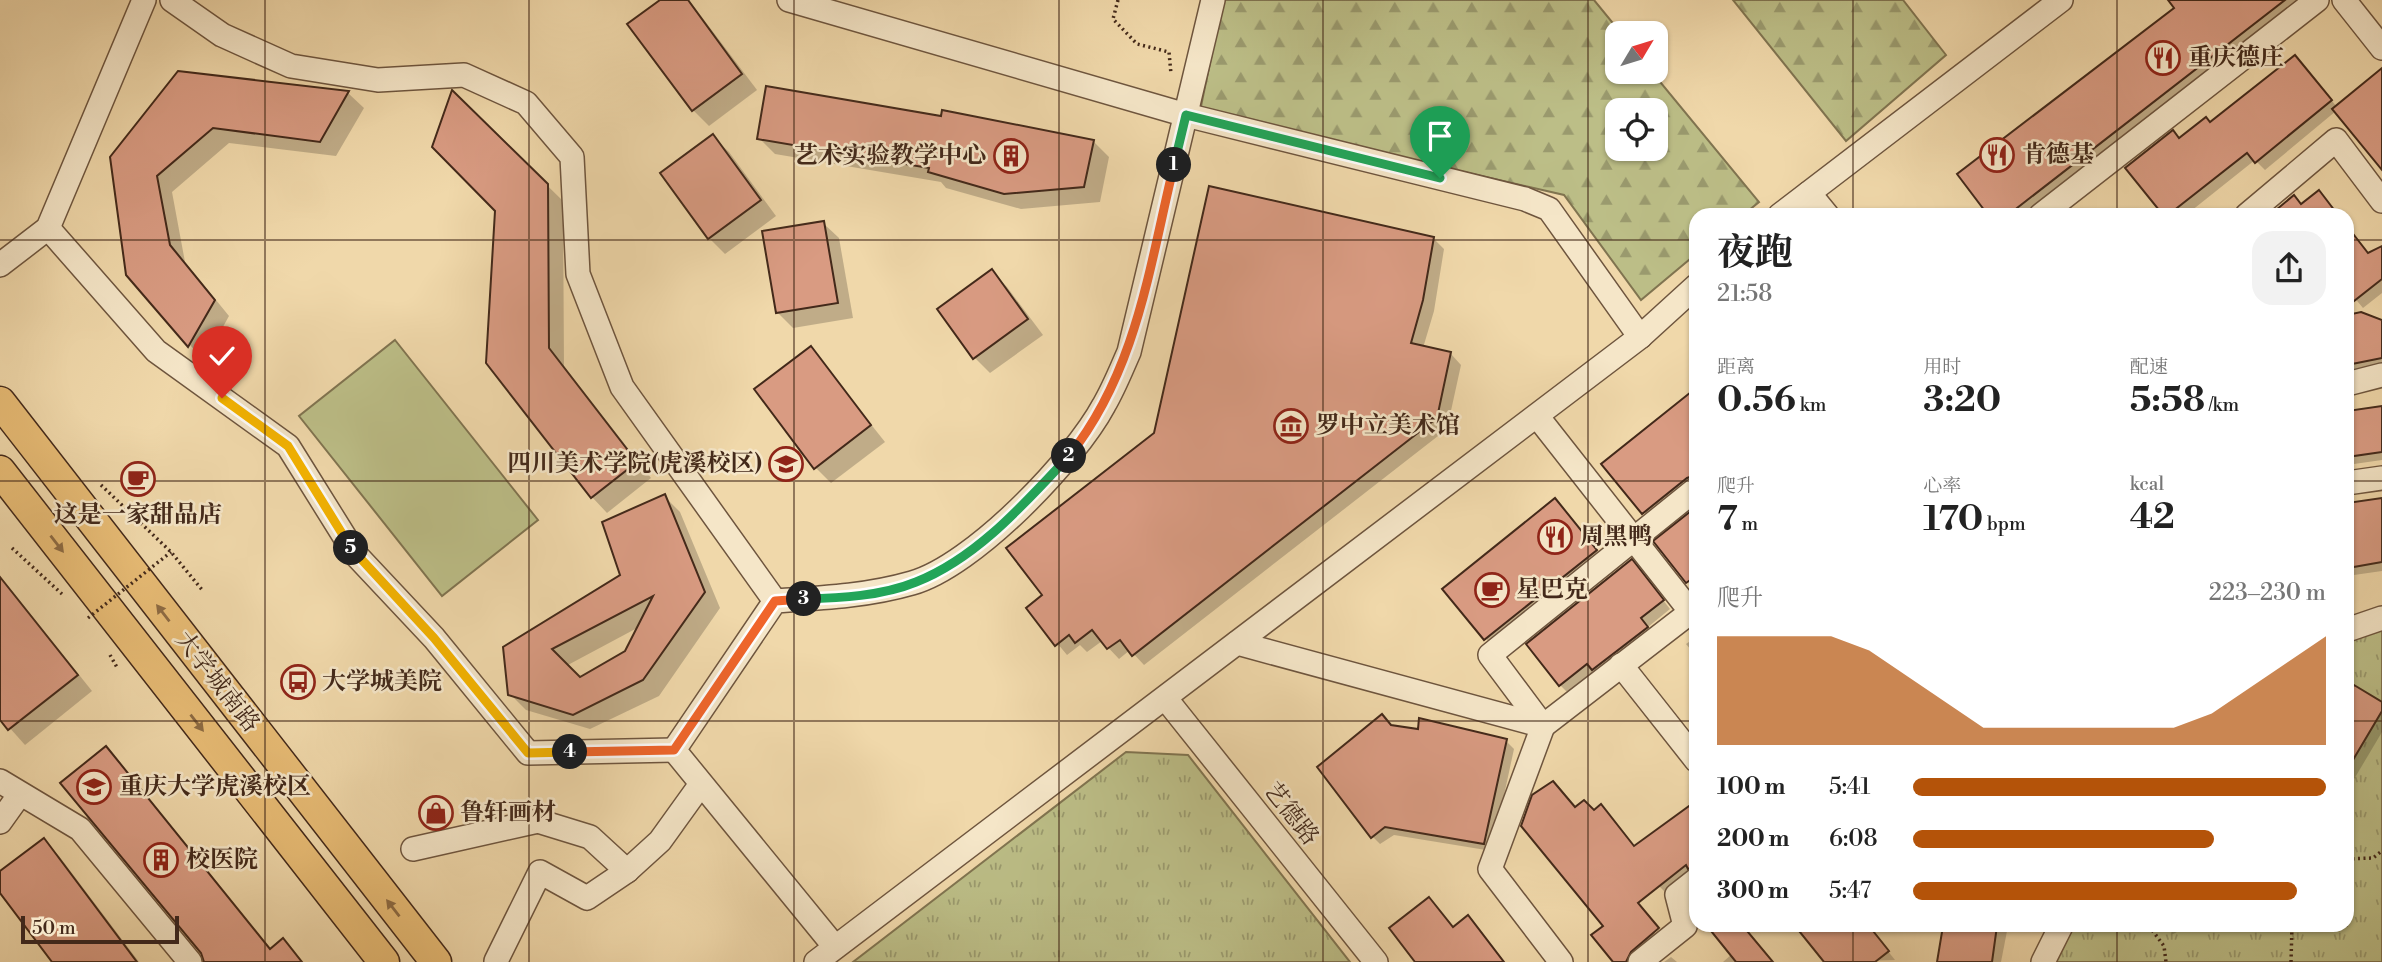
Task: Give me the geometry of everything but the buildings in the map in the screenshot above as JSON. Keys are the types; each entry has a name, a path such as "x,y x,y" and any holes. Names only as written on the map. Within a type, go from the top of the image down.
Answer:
{"main road":[{"name":"大学城南路","path":"0,402 436,962"},
{"name":"大学城南路","path":"0,471 384,962"}],"street":[{"path":"0,265 48,228 144,0"},
{"path":"172,0 222,35 291,66 378,80 464,75 526,103 572,157 578,274 622,387 775,601"},
{"path":"789,0 1525,199 1549,209 1640,337"},
{"path":"775,601 850,597 915,583 960,558 1023,505 1070,454 1104,406 1129,352 1213,0"},
{"path":"1789,208 2061,0"},
{"path":"2050,208 2317,0"},
{"path":"2344,0 2378,35"},
{"path":"2255,208 2336,139 2382,201"},
{"path":"1809,193 1821,208"},
{"path":"48,228 156,351 288,446 356,555 434,638 528,753 674,750"},
{"path":"816,962 1640,337 1689,292"},
{"path":"2354,382 2382,375"},
{"path":"1537,416 1633,541 1689,605"},
{"path":"2354,482 2382,478"},
{"path":"1542,726 1490,655 1689,495"},
{"path":"674,750 775,601"},
{"path":"1561,962 1490,869 1542,726 1689,613"},
{"path":"2354,628 2382,618"},
{"path":"1237,643 1542,726"},
{"path":"1621,664 1689,751"},
{"name":"艺德路","path":"1166,699 1376,962"},
{"path":"674,750 835,947"},
{"path":"0,781 80,830 190,962"},
{"path":"496,961 540,872 587,898 626,871 660,841 701,783"},
{"path":"0,822 20,794"},
{"path":"413,849 538,821 590,837 626,871"},
{"path":"1640,962 1685,926 1677,895 1689,886"},
{"path":"2043,962 2058,932"}],"path":[{"path":"1118,0 1113,19 1137,44 1168,52 1172,83 1188,108"},
{"path":"101,485 171,552 203,591"},
{"path":"12,548 69,601"},
{"path":"78,609 88,618 171,552"},
{"path":"2354,859 2373,858 2382,851"},
{"path":"2154,932 2164,946 2166,962"},
{"path":"2291,962 2292,932"}],"green space":[{"path":"1223,0 1594,0 1611,21 1605,21 1605,84 1662,84 1759,202 1752,208 1689,208 1689,260 1641,300 1564,195 1200,111"},
{"path":"1733,0 1903,0 1946,55 1846,141"},
{"path":"395,340 538,520 442,596 299,416"},
{"path":"2382,618 2382,962 2044,962 2058,932 2354,932 2354,628"},
{"path":"1126,752 1188,755 1350,962 853,962"}],"place":[{"name":"重庆德庄","path":"2163,58"},
{"name":"肯德基","path":"1997,155"},
{"name":"艺术实验教学中心","path":"1011,156"},
{"name":"罗中立美术馆","path":"1291,426"},
{"name":"四川美术学院(虎溪校区)","path":"786,464"},
{"name":"这是一家甜品店","path":"138,479"},
{"name":"周黑鸭","path":"1555,537"},
{"name":"星巴克","path":"1492,590"},
{"name":"大学城美院","path":"298,682"},
{"name":"重庆大学虎溪校区","path":"94,787"},
{"name":"鲁轩画材","path":"436,813"},
{"name":"校医院","path":"161,860"}],"route":[{"path":"222,398 288,446 356,555 434,638 528,753 674,750 775,601 850,597 915,583 960,558 1023,505 1070,454 1104,406 1129,352 1186,115 1440,178"}]}
